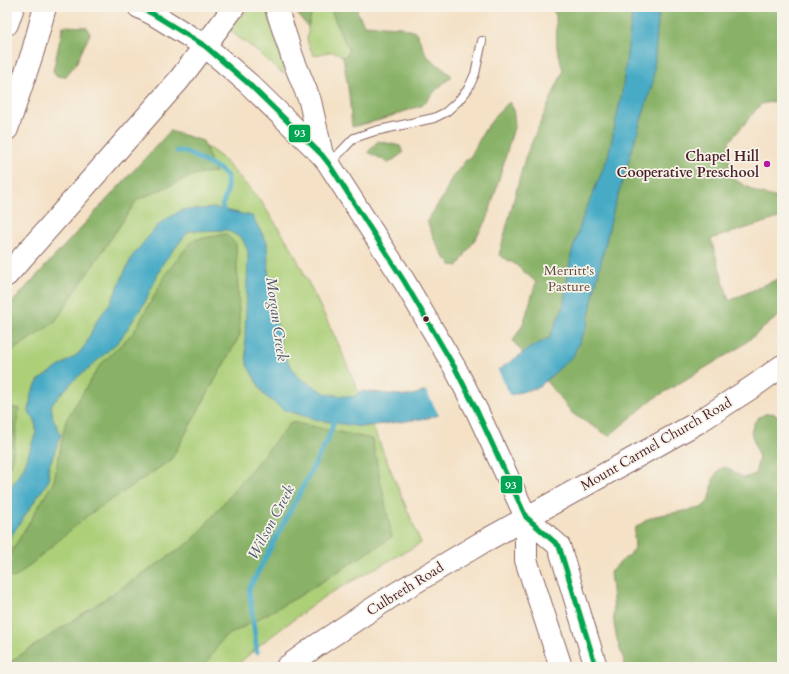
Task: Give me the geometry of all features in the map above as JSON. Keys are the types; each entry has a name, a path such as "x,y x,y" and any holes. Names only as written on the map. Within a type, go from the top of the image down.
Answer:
{"main road":[{"path":"7,24 13,7"},
{"path":"7,129 33,51 45,7"},
{"path":"139,7 205,46 249,84 326,159 392,262 456,368 526,517 559,546 596,667"},
{"path":"7,275 179,80 234,7"},
{"path":"276,7 293,59 310,101 326,159"},
{"name":"Mount Carmel Church Road","path":"526,517 697,423 782,366"},
{"path":"526,517 526,560 561,667"},
{"name":"Culbreth Road","path":"287,667 321,642 392,596 526,517"}],"lane":[{"path":"326,159 354,138 376,131 434,118 446,112 468,89 475,74 482,41"}],"green space":[{"path":"251,7 266,7 285,71 284,73 282,73 253,48 230,31 229,27"},
{"path":"292,7 310,7 311,15 308,27"},
{"path":"310,7 332,7 332,12 348,48 348,55 343,57 339,54 329,52 314,56 307,39 311,15"},
{"path":"332,7 358,7 357,11 364,25 400,27 416,32 427,56 452,76 437,89 423,105 380,120 352,127 349,94 343,57 348,55 348,48 332,12"},
{"name":"Merritt's Pasture","path":"552,7 782,7 782,100 761,104 729,142 730,177 758,193 782,199 782,217 711,239 729,301 782,277 782,313 740,347 653,399 609,436 573,414 513,341 524,322 536,282 515,264 499,255 525,158 563,71 557,48 556,16"},
{"path":"63,26 87,27 90,34 76,64 65,77 57,76 53,71"},
{"path":"509,102 513,108 515,124 487,220 458,266 451,265 440,250 427,221 443,197 451,179 465,161 471,156 484,131 497,114"},
{"path":"170,131 203,141 215,172 196,174 137,200 54,323 7,354 7,308"},
{"path":"378,141 400,146 403,153 389,163 368,152"},
{"path":"192,144 210,149 221,157 260,200 291,247 338,343 421,543 325,596 261,644 235,667 7,667 7,327"},
{"path":"226,234 236,244 240,335 171,460 87,516 16,577 7,578 7,559 54,481 66,420 100,365 134,332 168,271 193,240"},
{"path":"7,406 19,409 12,462 7,470"},
{"path":"772,413 782,418 782,667 626,667 617,640 614,624 610,572 630,555 635,548 635,528 655,516 701,508 709,500 713,480 716,474 719,470 725,467 744,478 755,474 759,458 751,432 754,423 758,418 765,414"},
{"path":"291,422 372,439 392,537 298,597 223,638 204,667 7,667 7,664 192,541"}],"water":[{"path":"633,7 659,7 653,82 614,208 587,326 573,356 539,387 428,418 361,427 318,420 284,410 264,395 247,365 245,339 248,252 242,238 226,230 189,231 163,263 144,304 119,341 74,380 51,405 53,418 61,435 48,469 49,480 7,542 7,493 24,467 36,432 35,421 29,412 31,394 39,380 78,354 86,344 96,322 111,302 133,255 160,223 182,210 215,208 252,216 267,242 270,306 279,330 281,351 298,377 327,394 353,397 361,391 409,396 500,369 530,348 549,338 563,307 571,255 583,217 608,157 622,93"}],"pier":[{"path":"497,368 511,397 440,417 425,389"}],"waterway":[{"path":"177,151 187,152 219,169 227,176 227,192 222,206 225,215"},
{"name":"Wilson Creek","path":"257,652 249,589 327,441 336,417"}],"transit line":[{"name":"93","path":"139,7 205,46 249,84 322,155 329,164 404,281 455,368 477,411 526,517 559,546 596,667"}],"place":[{"name":"Chapel Hill Cooperative Preschool","path":"767,164"}],"water label":[{"name":"Morgan Creek","path":"277,319"}]}
